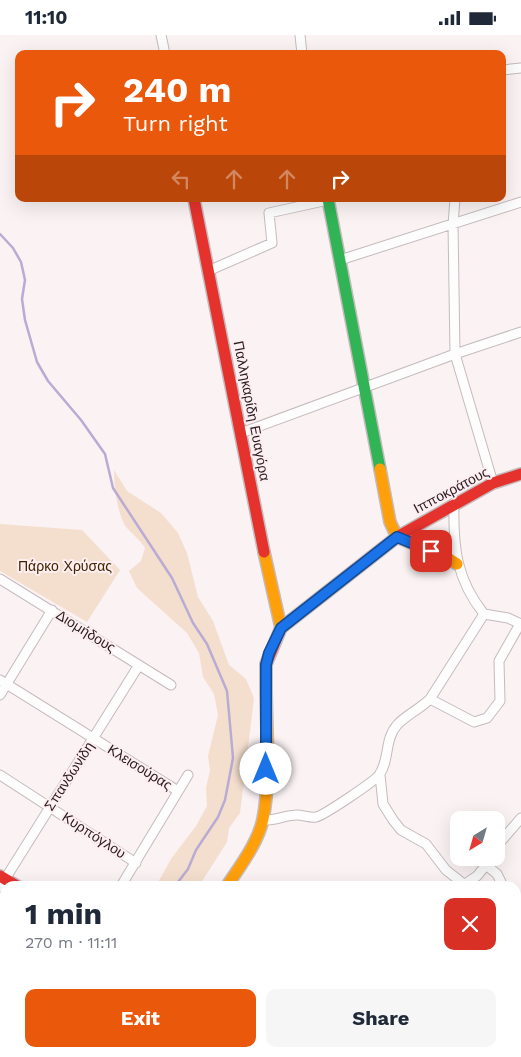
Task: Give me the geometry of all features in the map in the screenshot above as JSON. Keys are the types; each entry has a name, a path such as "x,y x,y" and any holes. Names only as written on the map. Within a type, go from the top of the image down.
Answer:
{"street":[{"path":"161,35 163,50"},
{"path":"300,35 302,50"},
{"path":"506,70 521,68"},
{"name":"Παλληκαρίδη Ευαγόρα","path":"195,202 281,628"},
{"path":"208,271 272,243 269,213 315,202"},
{"path":"329,202 390,522 397,537 446,557 457,564"},
{"path":"455,202 453,224 456,354 493,483"},
{"path":"340,261 521,202"},
{"path":"241,433 521,332"},
{"name":"Ιπποκράτους","path":"281,628 397,537 454,503 493,483 521,474"},
{"path":"430,699 474,722 487,718 500,701 502,695 498,661 521,624 508,618 484,614 468,590 457,564 454,540 454,503"},
{"name":"Διομήδους","path":"0,579 171,685"},
{"path":"0,695 3,682 52,610"},
{"path":"263,820 279,820 295,815 316,817 364,788 380,775 386,761 387,746 391,734 398,725 421,709 430,699 484,614"},
{"path":"230,881 252,847 263,820 266,787 266,665 272,645 281,628"},
{"name":"Σπανδωνίδη","path":"2,881 139,665"},
{"name":"Κλεισούρας","path":"3,682 178,791"},
{"name":"Κυρπόγλου","path":"0,775 136,863"},
{"path":"124,881 188,775"},
{"path":"380,775 383,804 393,820 401,830 426,844 446,870 458,881"},
{"path":"505,838 520,823"},
{"path":"469,881 477,876 484,866"},
{"path":"491,866 500,881"}],"green space":[{"path":"114,470 127,491 161,513 178,533 187,553 198,597 213,621 229,665 246,679 254,698 240,813 229,828 227,842 202,881 159,881 171,859 196,826 207,806 206,788 210,770 208,756 218,715 214,694 203,677 199,653 187,633 137,588 129,571 141,561 145,548 124,524 119,512"},
{"name":"Πάρκο Χρύσας","path":"0,524 82,530 120,570 87,622 0,571"}],"waterway":[{"path":"0,234 13,248 21,262 25,280 22,299 25,320 37,362 48,381 81,420 105,454 113,488 172,578 193,623 207,644 227,691 233,758 225,800 218,817 196,850 188,869 179,881"}],"traffic: fast":[{"path":"329,202 380,469"}],"traffic: slow":[{"path":"380,469 390,522 397,537 446,557 457,564"},
{"path":"264,552 281,628"},
{"path":"230,881 253,845 263,819 267,787 266,685"}],"traffic: jam":[{"path":"195,202 264,552"},
{"path":"266,685 266,664 281,628 397,537 493,483 521,474"},
{"path":"0,876 8,881"}],"route":[{"path":"266,769 266,665 275,637 281,628 397,537 431,551"}]}
